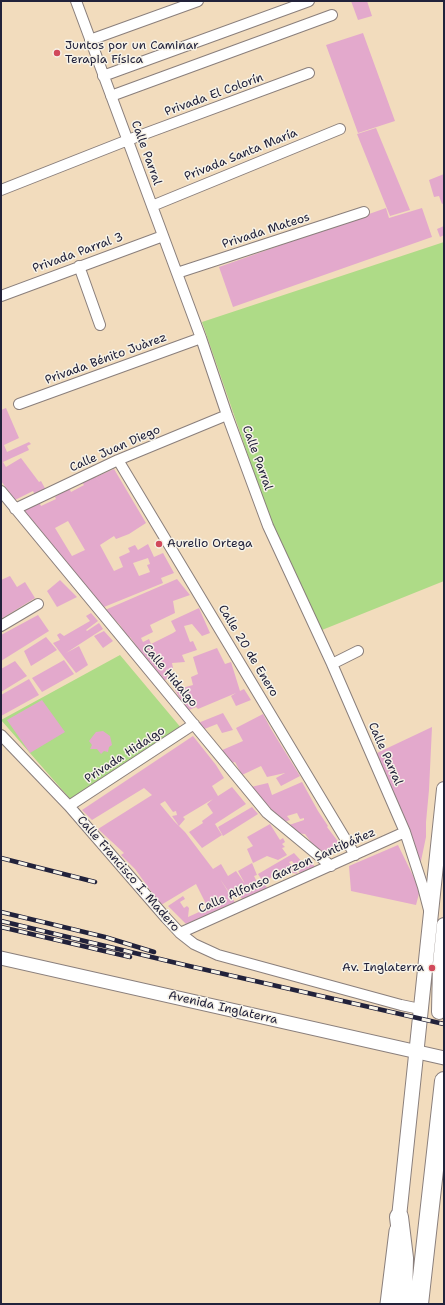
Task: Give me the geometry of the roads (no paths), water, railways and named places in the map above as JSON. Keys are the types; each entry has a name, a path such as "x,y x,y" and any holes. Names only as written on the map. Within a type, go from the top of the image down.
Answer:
{"highway":[{"path":"419,1304 444,1081"},
{"path":"389,1304 399,1217"},
{"path":"399,1217 404,1258 404,1304"}],"main road":[{"path":"399,1217 444,789"},
{"path":"441,1013 440,964 444,925"},
{"name":"Calle Francisco I. Madero","path":"420,1009 441,1013"}],"street":[{"name":"Calle Parral","path":"76,1 201,338 227,415 268,526 332,664 405,832 431,916"},
{"path":"90,40 198,1"},
{"path":"103,76 309,1"},
{"path":"110,96 332,15"},
{"name":"Privada El Colorín","path":"1,190 128,140 309,73"},
{"name":"Privada Santa María","path":"152,206 340,129"},
{"name":"Privada Mateos","path":"177,274 364,212"},
{"name":"Privada Parral 3","path":"1,296 163,236"},
{"path":"79,266 100,325"},
{"name":"Privada Bénito Juàrez","path":"20,404 201,338"},
{"name":"Calle Juan Diego","path":"15,509 118,460 227,415"},
{"name":"Calle 20 de Enero","path":"118,460 356,855"},
{"name":"Calle Hidalgo","path":"1,491 268,813 331,866"},
{"path":"1,626 38,604"},
{"path":"332,664 358,651"},
{"name":"Privada Hidalgo","path":"69,806 194,724"},
{"name":"Calle Francisco I. Madero","path":"1,735 69,806 166,918 180,933 194,944 218,955 420,1009"},
{"name":"Calle Alfonso Garzon Santibáñez","path":"180,933 405,832"},
{"name":"Avenida Inglaterra","path":"1,958 444,1058"}],"railway":[{"path":"1,858 95,882"},
{"path":"1,912 105,937 154,952"},
{"path":"1,921 189,966 444,1024"},
{"path":"1,927 130,957"}],"place":[{"name":"Juntos por un Caminar Terapia Física","path":"57,53"},
{"name":"Aurelio Ortega","path":"159,544"},
{"name":"Av. Inglaterra","path":"432,968"}]}
